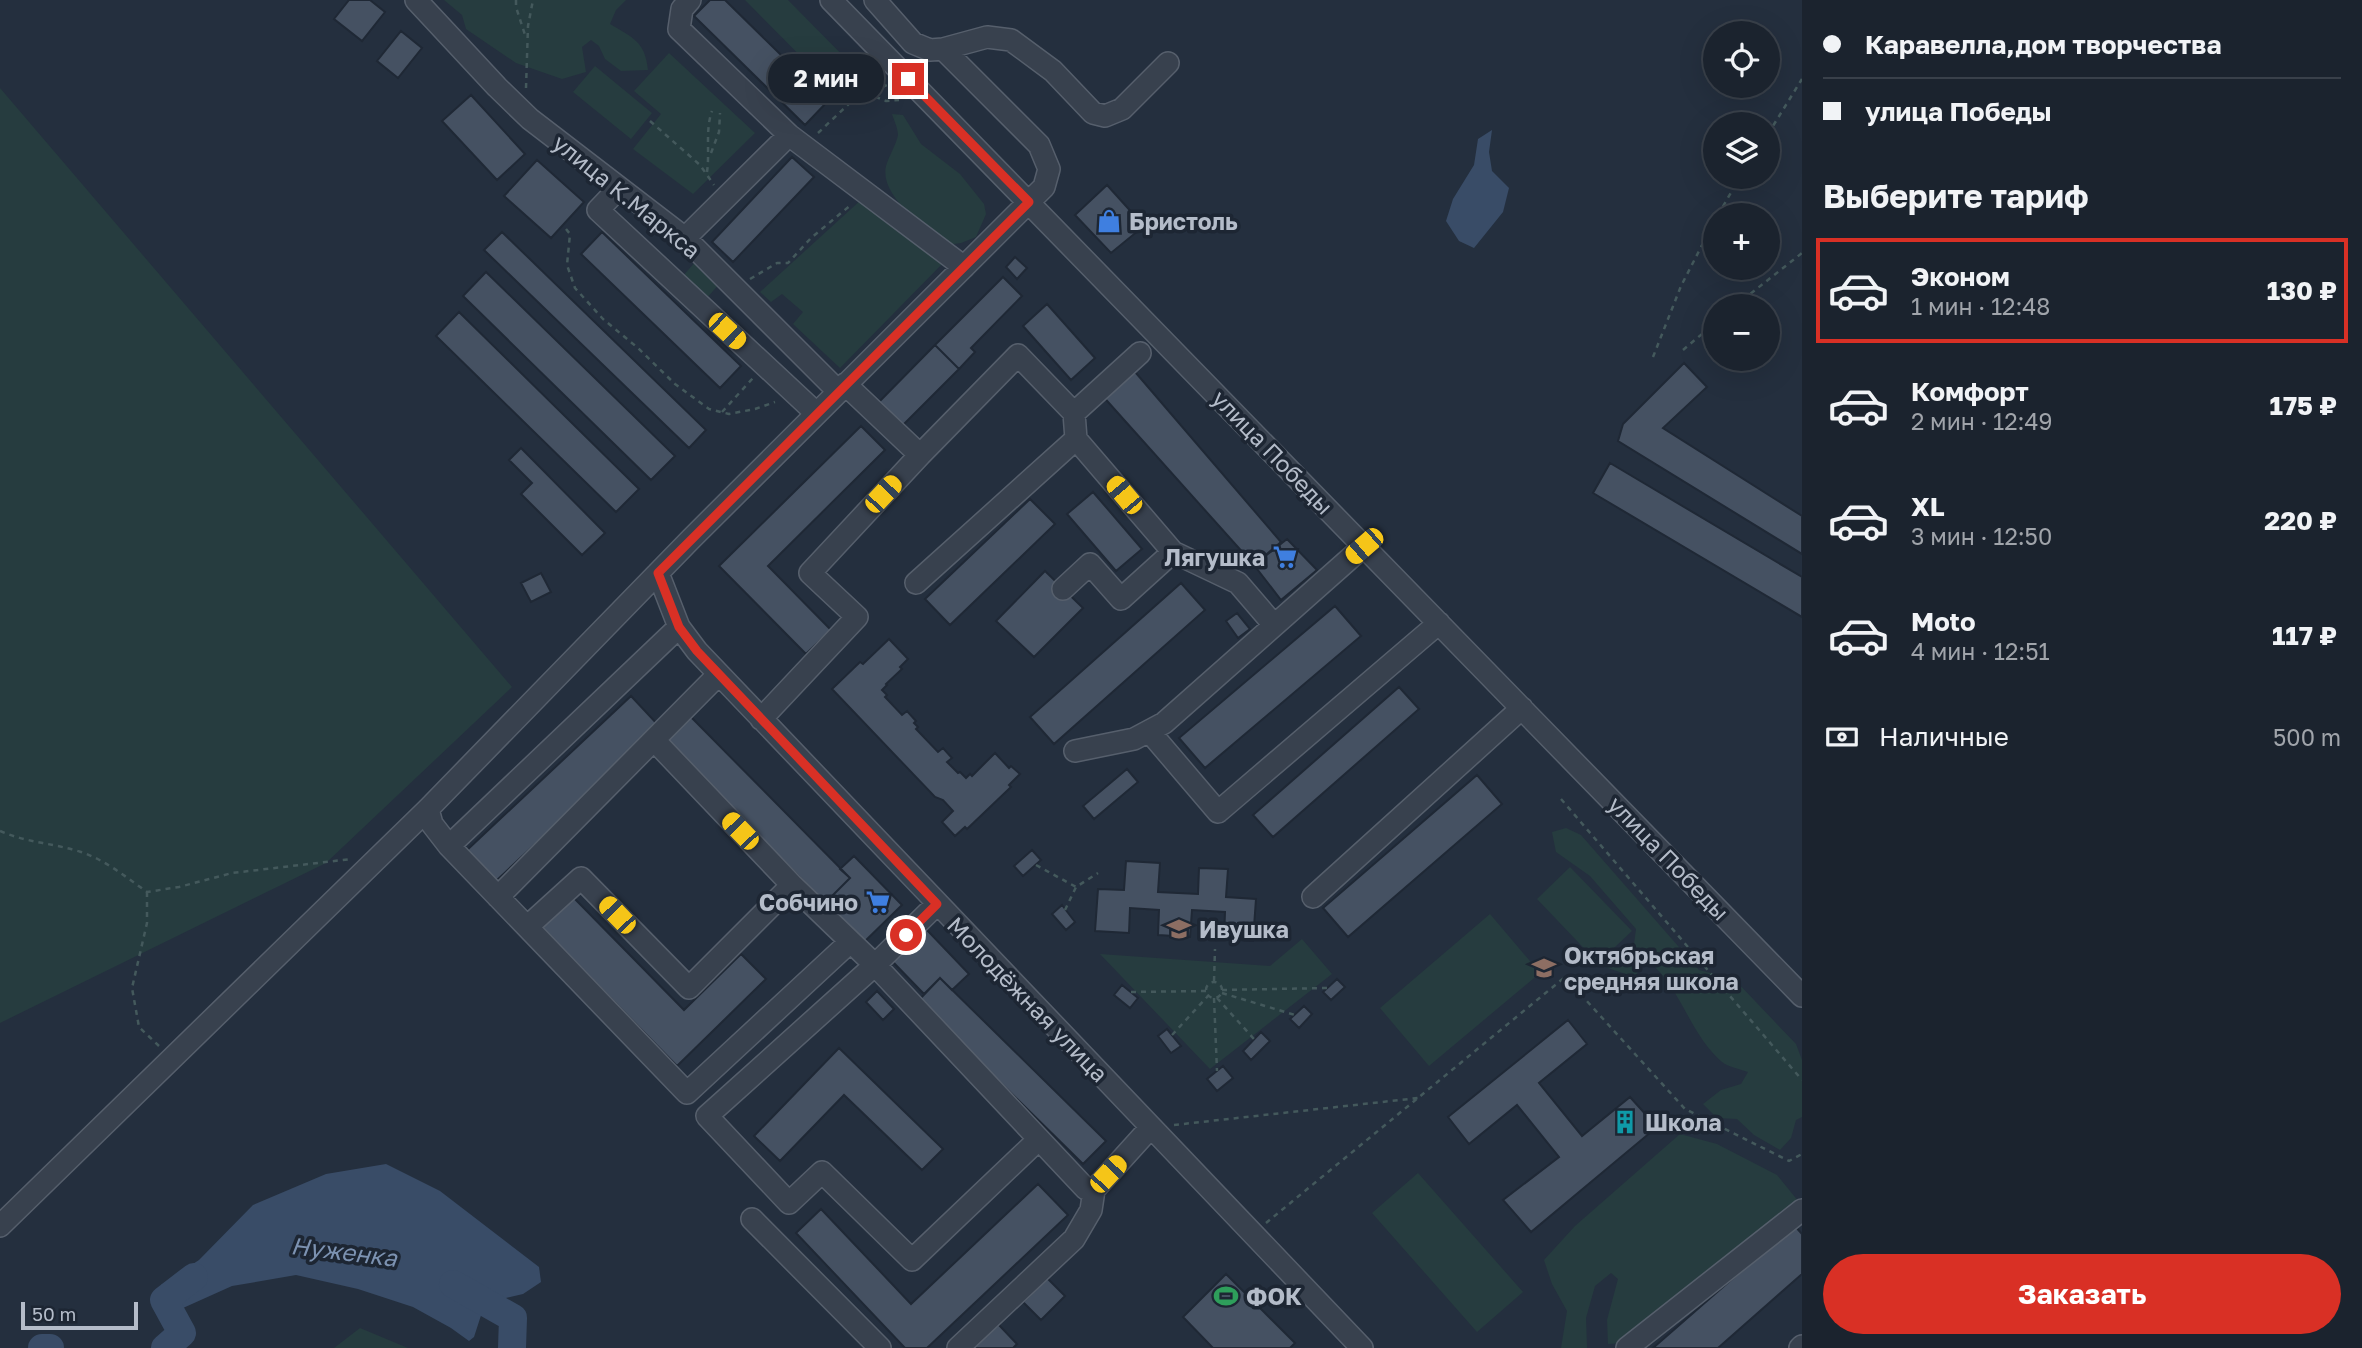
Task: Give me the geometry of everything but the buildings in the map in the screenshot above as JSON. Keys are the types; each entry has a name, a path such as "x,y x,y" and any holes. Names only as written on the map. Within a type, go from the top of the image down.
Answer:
{"street":[{"name":"улица К.Маркса","path":"416,0 530,119 685,238 841,388 920,455"},
{"path":"690,0 682,9 680,29 798,141 964,267"},
{"name":"улица Победы","path":"831,0 1802,996"},
{"path":"875,0 913,43 930,50 988,37 1011,40 1053,71 1093,113 1105,116 1122,109 1168,63"},
{"path":"0,1226 428,809 816,413 1044,187 1049,169 1039,145 943,49"},
{"path":"685,238 719,205 798,141"},
{"path":"619,188 598,210 816,413"},
{"path":"1074,413 1140,353"},
{"path":"761,719 857,617 810,573 1018,355 1074,413 1076,439 1173,552 1238,583 1274,625"},
{"path":"916,583 1076,439"},
{"path":"1074,751 1134,739 1164,723 1364,546"},
{"path":"1063,589 1090,564 1121,598 1173,552"},
{"name":"Молодёжная улица","path":"658,573 679,627 719,674 1362,1348"},
{"path":"1149,731 1218,812 1439,623"},
{"path":"449,846 679,627"},
{"path":"498,897 719,674"},
{"path":"1313,897 1522,708"},
{"path":"653,740 793,885 875,965 1086,1189 1094,1190"},
{"path":"428,809 432,824 449,846 687,1093 850,942"},
{"path":"527,928 581,878 689,988 793,885"},
{"path":"937,904 875,965 707,1116 789,1203 822,1172 912,1260 1038,1140"},
{"path":"958,1348 1074,1239 1091,1210 1094,1190 1151,1127"},
{"path":"1627,1348 1802,1210"},
{"path":"752,1219 880,1348"}],"path":[{"path":"516,0 527,41"},
{"path":"530,119 525,92 527,41 533,0"},
{"path":"798,141 866,93 885,84 908,79"},
{"path":"1780,115 1802,79"},
{"path":"866,93 886,101 899,100"},
{"path":"707,172 710,155 709,119 712,111"},
{"path":"710,155 717,141 720,113"},
{"path":"650,121 707,172 713,182 719,205"},
{"path":"736,289 777,263 788,263 811,238 856,201 863,191"},
{"path":"566,229 570,234 567,265 575,288 603,319 675,384 709,409 729,414 755,409 795,394"},
{"path":"1653,357 1681,286 1703,243"},
{"path":"1750,294 1802,253"},
{"path":"1683,350 1703,333"},
{"path":"722,412 764,365"},
{"path":"1561,799 1802,1080"},
{"path":"0,831 20,840 80,852 106,863 147,892 232,873 379,856"},
{"path":"1036,865 1076,887"},
{"path":"1065,910 1076,887 1098,873"},
{"path":"147,892 147,923 132,988 139,1027 164,1051 177,1054"},
{"path":"1214,982 1215,949"},
{"path":"1253,1234 1564,977 1685,1109 1789,1161 1802,1154"},
{"path":"1208,996 1208,985 1214,982"},
{"path":"1214,982 1219,984 1222,991 1294,1015"},
{"path":"1217,1071 1216,998 1222,991 1327,988"},
{"path":"1131,992 1206,991"},
{"path":"1208,996 1216,998 1254,1039"},
{"path":"1172,1035 1208,996"},
{"path":"1151,1127 1418,1098"}],"green space":[{"path":"444,0 626,0 616,10 610,24 641,46 648,70 621,71 605,59 599,46 591,40 582,47 586,72 562,79 516,63 466,29 462,15"},
{"path":"745,0 788,0 862,75 840,96"},
{"path":"669,53 755,133 693,194 633,149 661,114 634,91"},
{"path":"595,66 652,113 631,139 573,92"},
{"path":"0,88 512,687 326,863 0,1023"},
{"path":"892,114 903,115 921,144 960,174 984,204 986,214 976,237 947,245 917,221 897,200 886,178 886,166 898,135"},
{"path":"862,199 945,261 840,368 793,324 803,312 782,294 771,302 760,292"},
{"path":"696,261 720,283 706,299 682,277"},
{"path":"1566,828 1581,835 1699,970 1734,979 1796,1044 1802,1060 1802,1117 1796,1120 1791,1138 1780,1150 1754,1135 1737,1119 1717,1118 1703,1104 1721,1090 1741,1084 1748,1072 1725,1064 1711,1051 1659,971 1648,961 1634,977 1605,967 1614,954 1633,952 1636,929 1590,876 1556,852 1552,832"},
{"path":"1570,867 1632,931 1598,963 1537,899"},
{"path":"1490,914 1540,973 1429,1066 1380,1008"},
{"path":"1302,939 1332,974 1210,1069 1100,954 1270,966"},
{"path":"1680,1134 1717,1144 1777,1175 1799,1202 1624,1343 1608,1344 1607,1320 1618,1279 1611,1273 1595,1286 1586,1318 1587,1348 1561,1348 1567,1311 1552,1284 1544,1260 1575,1226"},
{"path":"1418,1173 1523,1292 1477,1332 1372,1213"},
{"path":"360,1328 408,1348 334,1348"}],"water":[{"path":"1492,130 1489,152 1492,171 1509,188 1503,212 1474,248 1459,241 1446,221 1453,199 1474,165 1478,139"},
{"path":"386,1164 440,1191 539,1267 541,1282 523,1294 485,1303 474,1337 469,1341 413,1307 358,1289 296,1275 232,1286 183,1308 164,1300 161,1285 199,1260 253,1205 326,1174"}],"waterway":[{"name":"Нуженка","path":"165,1348 182,1333 164,1300 194,1277"},
{"name":"Нуженка","path":"453,1284 513,1318 512,1348"},
{"name":"Нуженка","path":"42,1348 50,1348"}],"place":[{"name":"Бристоль","path":"1109,221"},
{"name":"Лягушка","path":"1285,557"},
{"name":"Собчино","path":"878,902"},
{"name":"Ивушка","path":"1179,929"},
{"name":"Октябрьская средняя школа","path":"1544,968"},
{"name":"Школа","path":"1625,1122"},
{"name":"ФОК","path":"1226,1296"}],"route":[{"path":"906,935 937,904 697,651 679,627 658,573 1029,202 908,79"}]}
